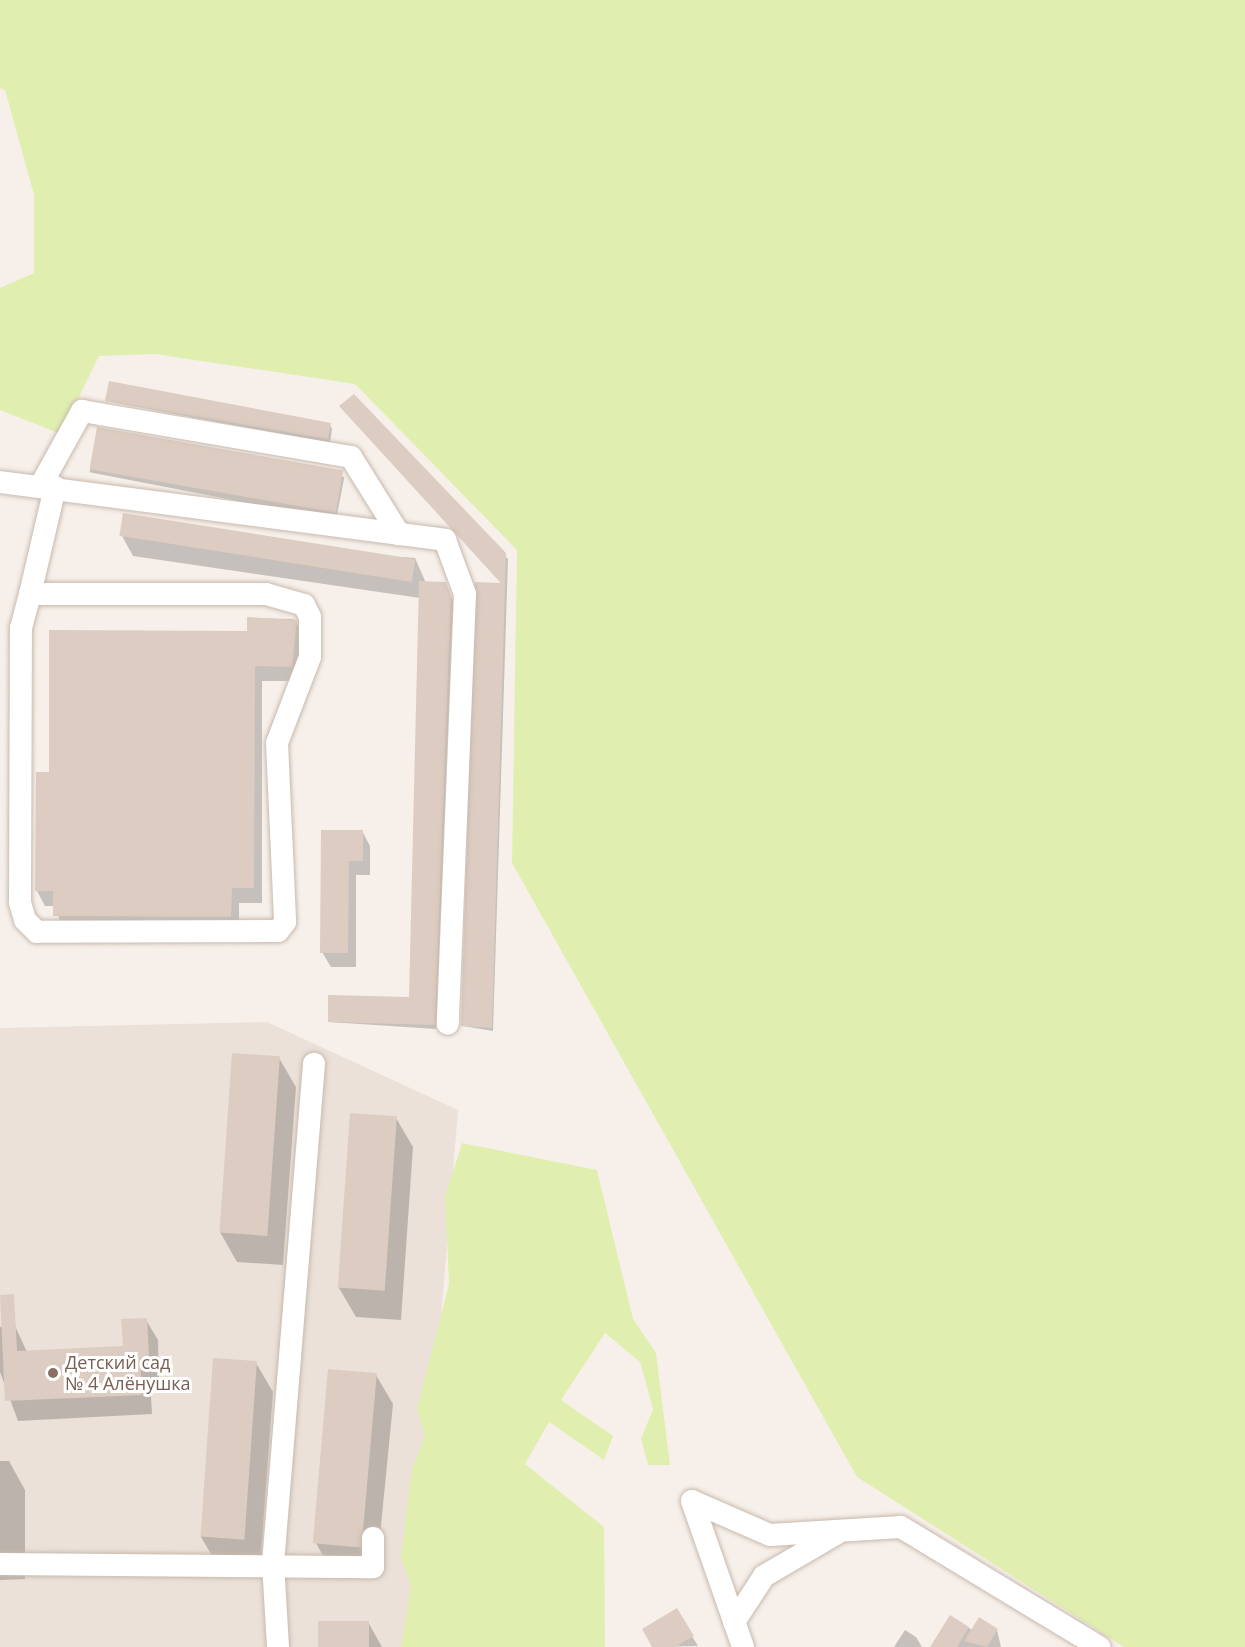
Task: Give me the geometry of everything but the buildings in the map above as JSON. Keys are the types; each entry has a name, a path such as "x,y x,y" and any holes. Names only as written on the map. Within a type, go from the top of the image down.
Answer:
{"street":[{"path":"30,594 266,594 304,605 310,617 310,657 277,743 285,922 278,931 37,932 25,920 20,902 21,628 30,594 48,486 82,411 351,457 399,534"},
{"path":"0,482 48,486 445,540 465,594 448,1024"},
{"path":"278,1647 273,1564 314,1064"},
{"path":"743,1647 692,1501 770,1535 837,1533 901,1527 1099,1647"},
{"path":"734,1622 764,1576 837,1533"},
{"path":"0,1564 273,1564 373,1568 373,1538"}],"shaded area":[{"path":"267,1022 458,1110 414,1647 0,1647 0,1028"}],"green space":[{"path":"0,0 1245,0 1245,1647 1124,1647 857,1477 512,863 517,550 355,384 155,354 99,356 61,434 0,410 0,288 34,273 34,195 5,90 0,88"},
{"path":"462,1143 597,1170 633,1319 656,1353 670,1465 648,1465 641,1439 653,1409 640,1362 605,1333 561,1400 613,1436 604,1460 549,1422 525,1464 604,1527 605,1647 401,1647 411,1586 401,1558 412,1469 425,1436 417,1409 449,1284 445,1197"}],"place":[{"name":"Детский сад № 4 Алёнушка","path":"53,1373"}]}
